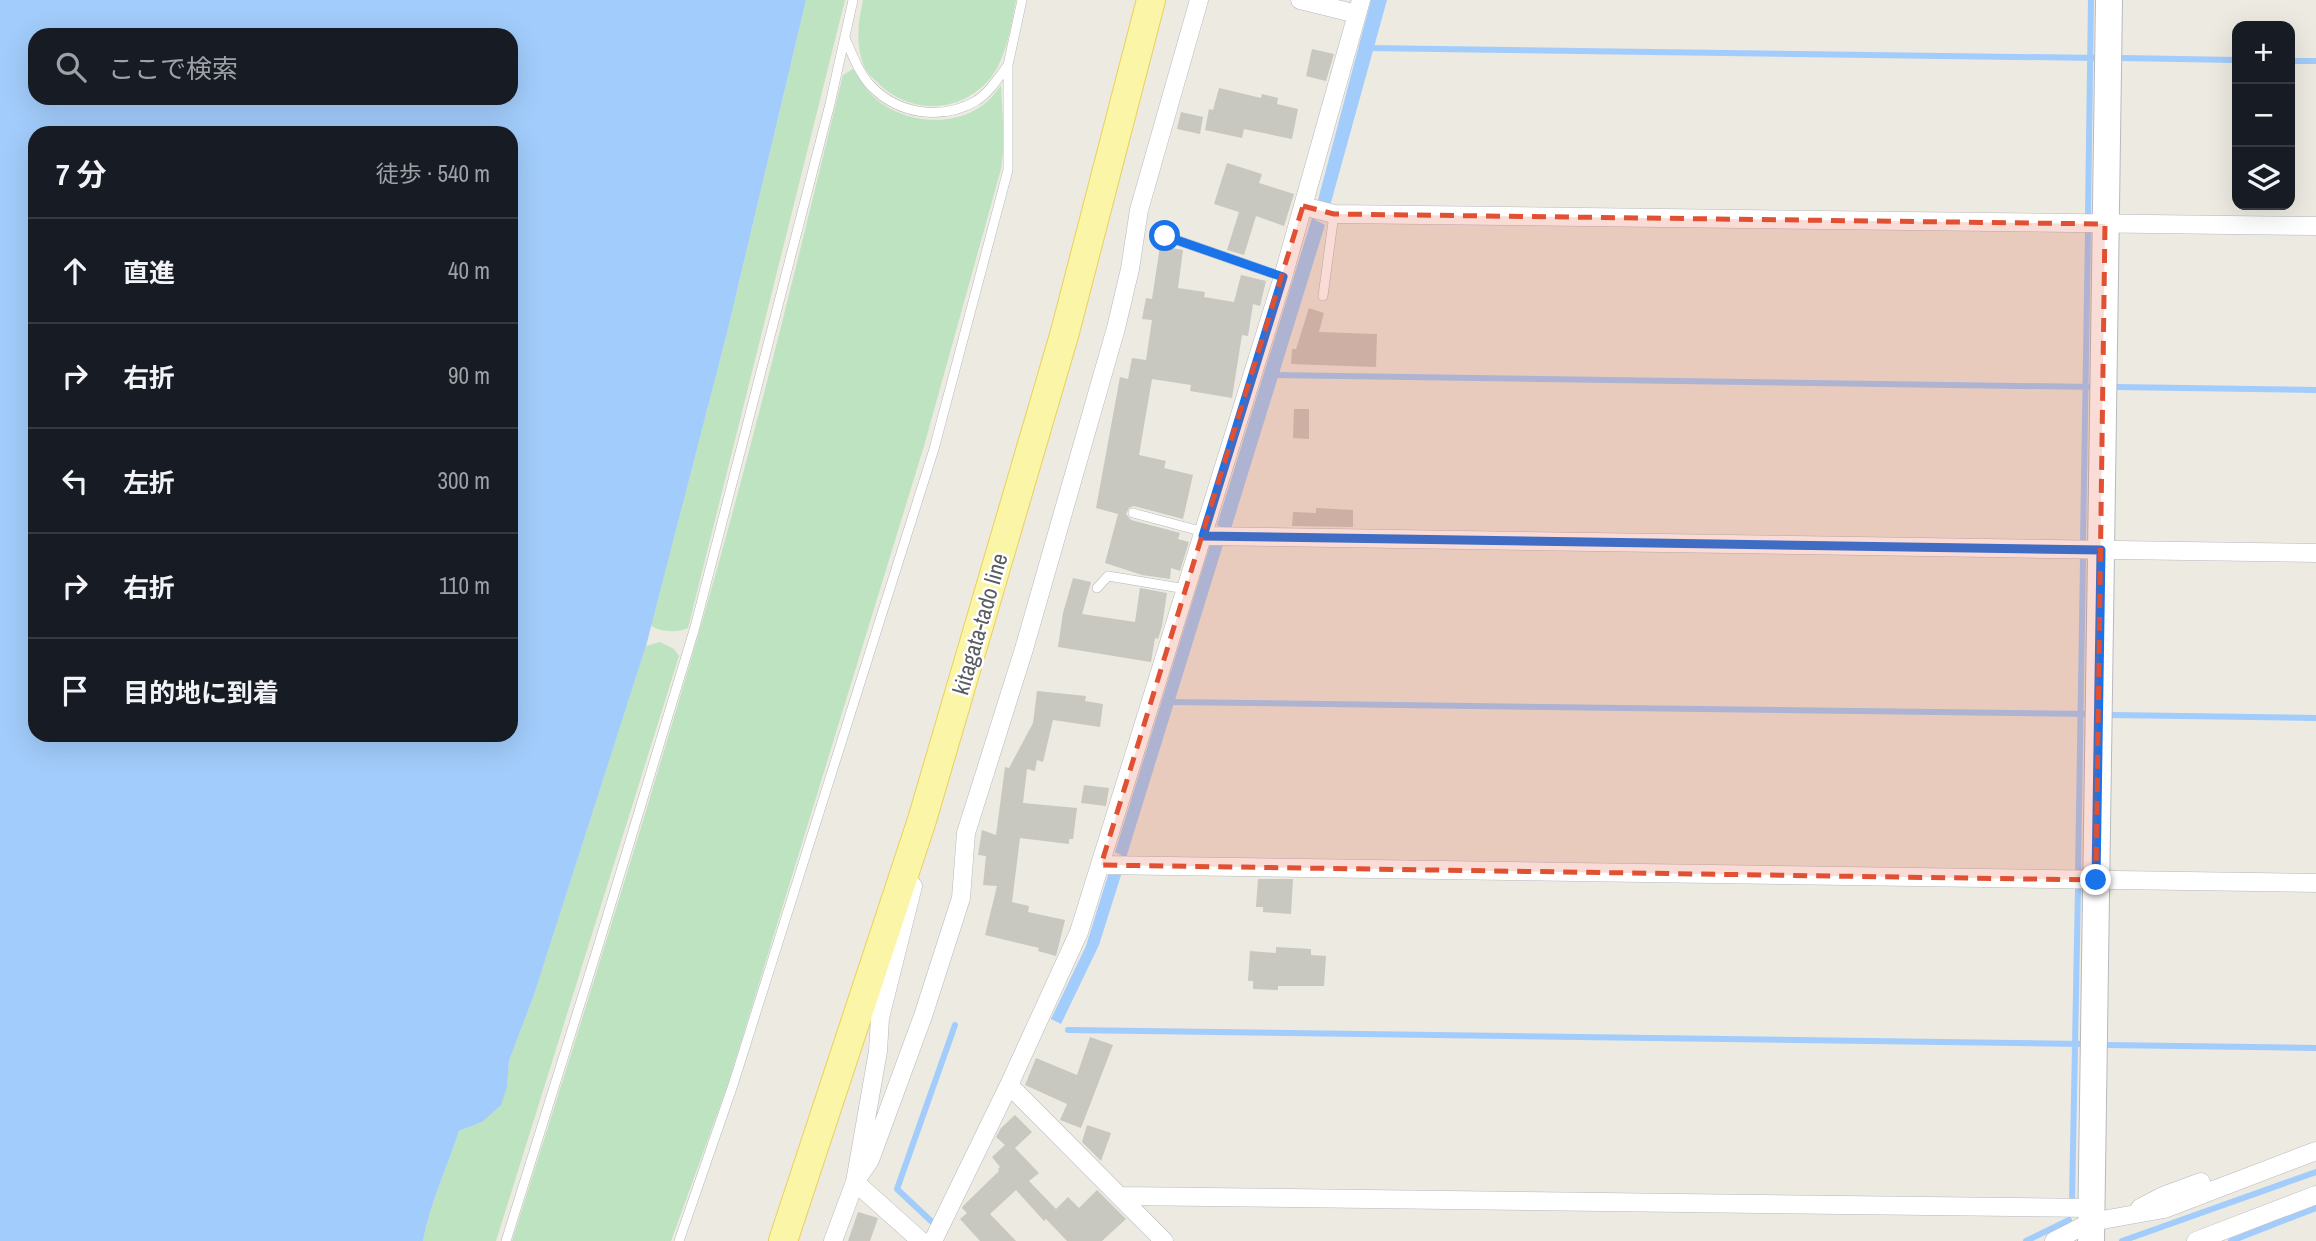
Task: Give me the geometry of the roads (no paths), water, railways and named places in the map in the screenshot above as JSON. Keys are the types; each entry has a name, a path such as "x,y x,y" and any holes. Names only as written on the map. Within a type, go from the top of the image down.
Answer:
{"main road":[{"name":"kitagata-tado line","path":"783,1241 922,820 1065,332 1151,0"}],"street":[{"path":"855,1182 870,1160 923,1016 961,898 966,833 1024,649 1116,328 1130,269 1139,210 1199,0"},
{"path":"933,1241 1079,932 1283,277 1359,7 1300,0"},
{"path":"2091,1225 2109,0"},
{"path":"1303,206 1334,214 2316,226"},
{"path":"1204,534 2316,553"},
{"path":"833,1241 855,1182 880,1018 913,886 922,820"},
{"path":"1101,865 2316,883"},
{"path":"1009,1085 1164,1241"},
{"path":"2126,1216 2163,1196 2316,1140"},
{"path":"2054,1241 2091,1225 2164,1209 2316,1151"},
{"path":"855,1182 921,1241"},
{"path":"2196,1241 2316,1195"},
{"path":"1121,1196 2091,1225"}],"lane":[{"path":"506,1241 695,627 766,354 853,0"},
{"path":"678,1241 733,1085 934,449 1008,170 1008,65 1022,0"},
{"path":"845,38 869,85 888,100 920,113 944,111 978,100 1008,65"},
{"path":"1322,296 1334,214"},
{"path":"1165,236 1283,277"},
{"path":"1133,513 1204,534"},
{"path":"1097,588 1108,576 1186,589"}],"water":[{"path":"0,0 806,0 727,333 646,646 534,995 509,1061 507,1087 501,1105 482,1122 459,1131 434,1199 423,1241 0,1241"},
{"path":"1371,0 1387,0 1330,206 1318,200"},
{"path":"1312,218 1325,225 1230,532 1217,525"},
{"path":"1210,545 1223,545 1126,858 1115,852"},
{"path":"1109,872 1122,872 1099,945 1061,1024 1051,1019 1086,946"}],"waterway":[{"path":"2088,215 2091,0"},
{"path":"1367,48 2097,58"},
{"path":"2121,58 2232,60"},
{"path":"2295,61 2316,61"},
{"path":"2083,542 2088,232"},
{"path":"1272,375 2093,387"},
{"path":"2115,387 2316,390"},
{"path":"2078,873 2083,560"},
{"path":"1168,702 2088,714"},
{"path":"2111,715 2316,718"},
{"path":"2072,1202 2078,888"},
{"path":"931,1221 897,1189 955,1025"},
{"path":"1068,1030 2082,1044"},
{"path":"2106,1045 2316,1048"},
{"path":"2122,1241 2316,1172"},
{"path":"2231,1241 2316,1208"},
{"path":"2026,1241 2069,1220"}]}
